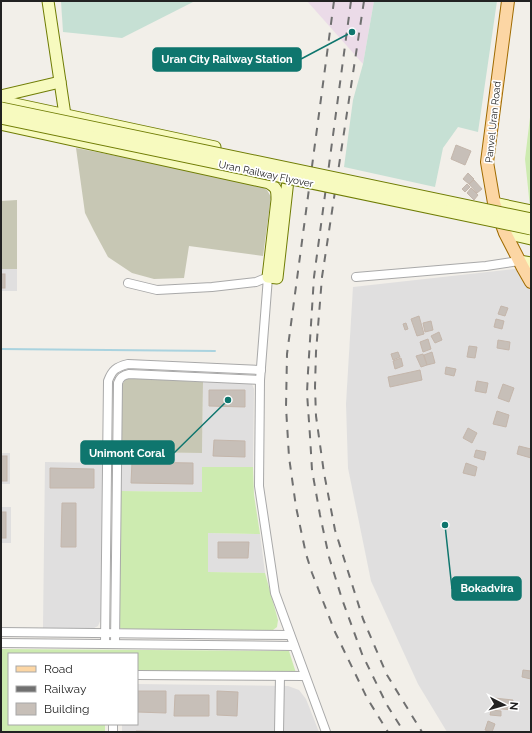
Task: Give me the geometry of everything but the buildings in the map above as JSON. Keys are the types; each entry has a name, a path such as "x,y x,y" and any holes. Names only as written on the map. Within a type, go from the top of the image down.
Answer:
{"main road":[{"path":"48,1 65,115"},
{"name":"Panvel Uran Road","path":"508,1 488,162 494,203 505,233 525,262 531,282"},
{"path":"1,96 60,82"},
{"path":"1,101 286,164 289,171 272,277"},
{"name":"Uran Railway Flyover","path":"1,108 531,219"},
{"name":"Uran Railway Flyover","path":"1,118 531,230"},
{"path":"1,123 4,125 69,140 269,183 275,186 277,192 272,277"},
{"path":"494,203 531,211"},
{"path":"505,233 531,239"}],"street":[{"path":"356,278 525,262"},
{"path":"128,283 157,290 212,287 256,282 272,277 260,380 260,486 275,593 326,732"},
{"path":"105,644 108,381 112,372 119,366 128,364 261,370"},
{"path":"115,644 118,383 120,378 129,374 260,380"},
{"path":"1,632 290,635"},
{"path":"1,643 294,646"},
{"path":"138,675 305,676"},
{"path":"279,732 280,676"}],"shaded area":[{"path":"61,1 195,1 122,38 63,32"},
{"path":"307,1 374,1 363,64"},
{"path":"374,1 497,1 478,132 458,127 443,148 435,187 344,167 353,100 363,64"},
{"path":"76,148 260,186 267,190 271,197 263,256 189,246 184,278 154,279 132,273 108,257 85,213"},
{"path":"17,200 17,269 1,269 1,201"},
{"path":"523,268 531,282 531,732 447,732 418,684 371,581 348,468 346,404 353,287"},
{"path":"1,269 17,269 17,291 1,291"},
{"path":"129,378 203,382 202,453 121,452 122,385 125,380"},
{"path":"203,382 246,382 252,384 254,389 253,467 203,467 202,492 121,491 121,452 202,453"},
{"path":"1,453 10,453 10,484 1,484"},
{"path":"45,462 103,463 101,619 98,626 92,629 43,629"},
{"path":"1,507 11,507 11,543 1,543"},
{"path":"208,533 260,534 265,573 208,572"},
{"path":"138,684 288,686 299,690 306,699 319,732 122,732 122,725 138,725"}],"green space":[{"path":"531,109 531,207 530,207 525,159"},
{"path":"202,467 253,467 254,495 260,534 208,533 208,572 265,573 278,620 277,627 273,630 267,631 120,628 121,491 202,492"},
{"path":"1,649 289,651 296,673 138,672 138,653 8,653 8,725 105,725 105,732 1,732"}],"waterway":[{"path":"1,349 215,351"}],"railway":[{"path":"334,1 287,354 286,407 289,457 296,507 306,554 312,573 335,632 367,698 388,732"},
{"path":"351,1 314,277 307,393 312,470 329,557 342,599 362,654 387,705 404,732"},
{"path":"364,1 322,277 316,352 316,416 324,473 335,530 363,619 387,675 422,732"}],"place":[{"name":"Uran City Railway Station","path":"352,32"},
{"name":"Unimont Coral","path":"228,400"},
{"name":"Bokadvira","path":"445,525"}]}
